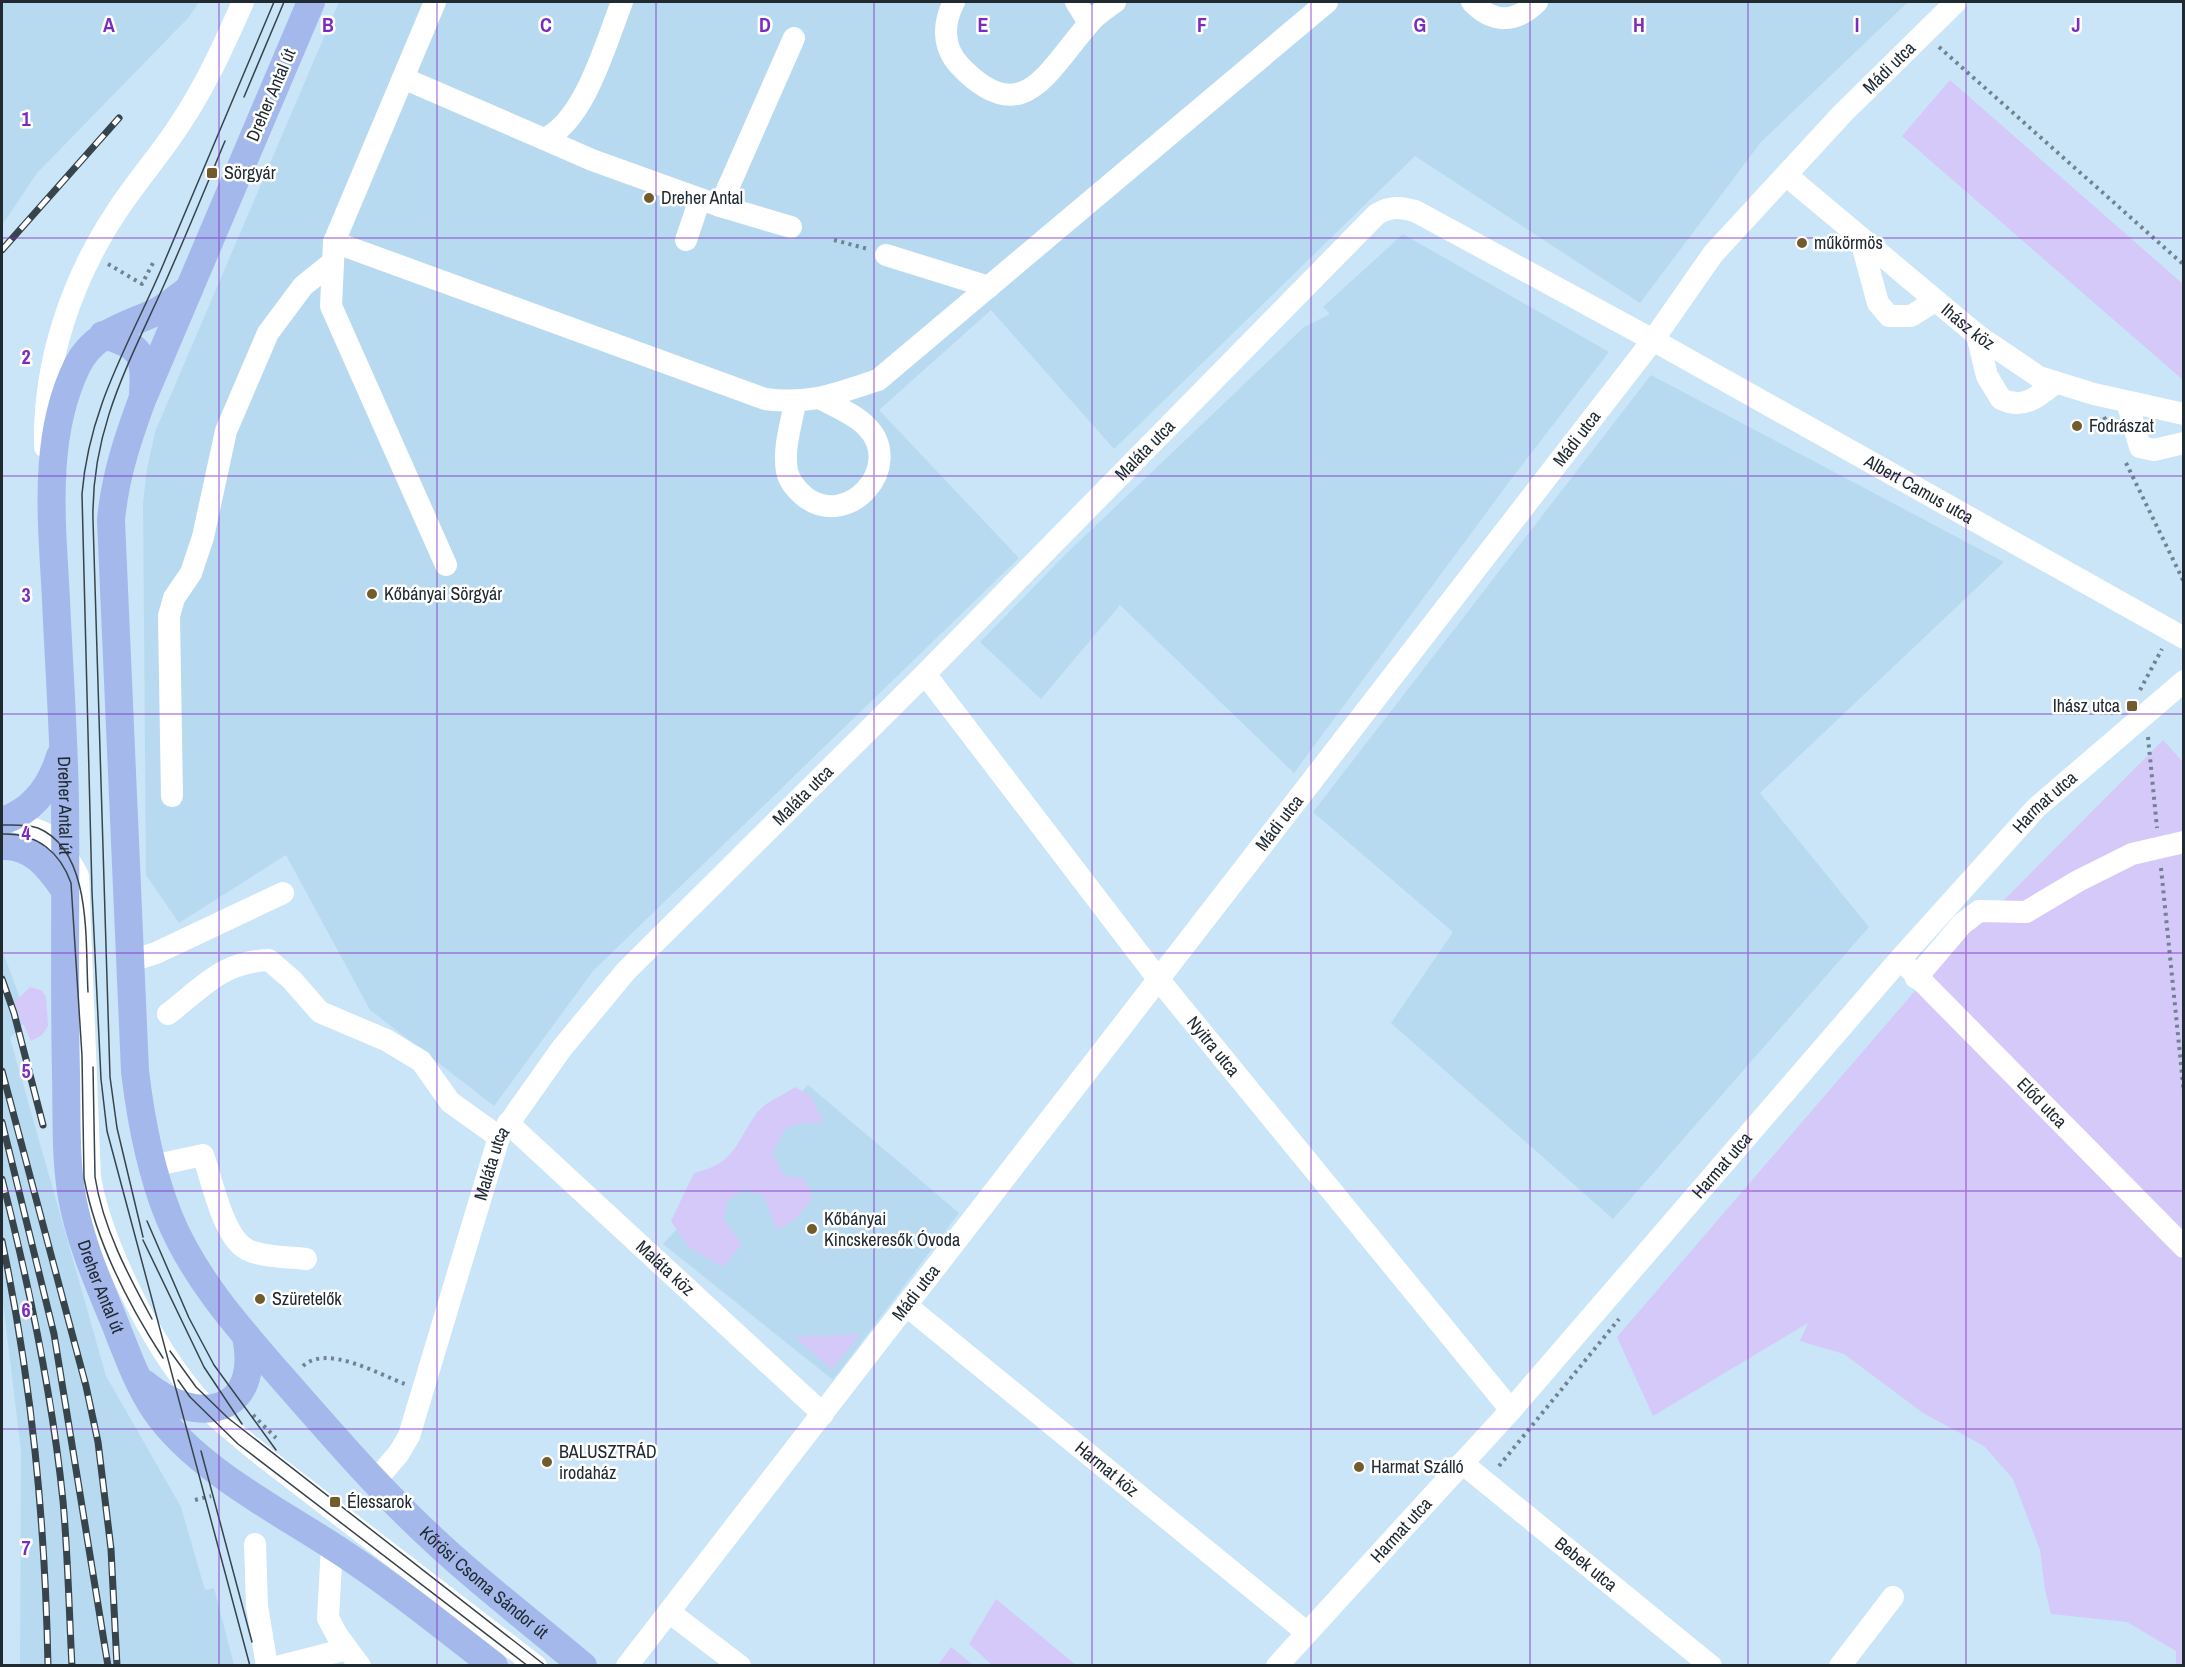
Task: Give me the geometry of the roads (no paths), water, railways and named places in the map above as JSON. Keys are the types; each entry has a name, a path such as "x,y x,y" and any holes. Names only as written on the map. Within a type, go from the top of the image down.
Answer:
{"main road":[{"name":"Dreher Antal út","path":"246,1336 190,1257 170,1219 152,1166 142,1125 135,1071 111,520 114,485 124,446 311,2"},
{"name":"Dreher Antal út","path":"136,1377 86,1253 71,1193 66,1072 72,901 65,850 63,745 50,485 61,413 70,383 79,362 90,345 103,335 161,310 189,289"},
{"path":"103,335 129,342 139,355 144,370 142,400"},
{"path":"2,823 39,799 51,782 63,745"},
{"path":"2,846 32,852 48,865 72,901"},
{"path":"136,1377 174,1403 210,1410 227,1403 242,1387 248,1368 249,1352 246,1336"},
{"name":"Kőrösi Csoma Sándor út","path":"246,1336 437,1544 583,1665"},
{"path":"136,1377 156,1412 179,1439 249,1494 332,1546 413,1603 494,1665"}],"street":[{"path":"50,485 44,422 58,340 70,301 116,213 178,128 208,78 243,2"},
{"path":"172,796 169,616 174,598 191,573 203,537 226,431 268,333 303,286 333,252 435,2"},
{"path":"544,139 557,133 579,106 622,2"},
{"path":"954,2 946,24 946,44 952,58 981,84 1000,93 1021,93 1041,82 1089,23 1115,2"},
{"path":"1076,2 1089,23"},
{"path":"333,252 765,399 795,403 820,399 878,380 1327,2"},
{"path":"1472,2 1493,18 1502,20 1527,12 1537,2"},
{"name":"Mádi utca","path":"627,1665 1653,340 1713,255 1843,113 1956,2"},
{"path":"686,240 710,203 794,38"},
{"path":"403,78 592,160 710,203 791,227"},
{"name":"Ihász köz","path":"1786,176 1977,335 2039,377 2094,394 2184,414"},
{"name":"Albert Camus utca","path":"1386,209 1398,207 1415,211 1653,340 2177,635"},
{"name":"Maláta utca","path":"376,1480 399,1453 409,1436 504,1130 556,1056 626,971 926,674 1377,214 1386,209"},
{"path":"1860,237 1878,303 1889,316 1911,316 1935,301"},
{"path":"333,252 331,306 446,565"},
{"path":"886,255 989,287"},
{"path":"1977,335 1987,376 2001,399 2015,404 2027,403 2055,383"},
{"path":"795,403 785,456 788,474 797,490 812,502 830,506 848,504 864,495 875,480 880,462 877,443 868,427 853,416 820,399"},
{"path":"2127,402 2140,447 2154,450 2184,443"},
{"name":"Nyitra utca","path":"926,674 1159,980 1511,1410"},
{"name":"Harmat utca","path":"1276,1665 1511,1410 1900,959 2036,808 2184,681"},
{"path":"2,823 38,829 65,850"},
{"path":"1916,978 1962,924 1979,911 2026,912 2078,881 2132,854 2184,842"},
{"path":"131,961 156,952 284,893"},
{"path":"72,901 87,1055 90,1178 100,1223 137,1303 162,1347 187,1385 210,1410 281,1470 536,1665"},
{"name":"Előd utca","path":"1900,959 1916,978 2184,1247"},
{"name":"Maláta köz","path":"168,1014 227,968 249,961 269,960 292,980 320,1012 386,1040 421,1061 450,1102 504,1130 823,1414"},
{"path":"152,1166 203,1155 229,1230 244,1248 266,1255 306,1259"},
{"name":"Harmat köz","path":"907,1306 1306,1632"},
{"name":"Bebek utca","path":"1462,1463 1711,1665"},
{"path":"255,1544 257,1606 267,1665"},
{"path":"281,1665 354,1657 328,1618 332,1546"},
{"path":"1840,1665 1893,1597"},
{"path":"669,1612 740,1665"}],"tram line":[{"path":"250,1666 107,1131 101,1079 92,892 82,494 86,462 102,403 274,2"},
{"path":"244,97 284,2"},
{"path":"143,1237 117,1128 110,1077 93,520 94,487 98,457 114,399 225,141"},
{"path":"2,825 25,825 38,828 56,840 69,857 83,901 88,992"},
{"path":"3,834 26,837 46,846 61,862 71,883 82,1056 84,1178 96,1226 115,1272 163,1358"},
{"path":"93,1067 95,1177 99,1196 110,1233 152,1319"},
{"path":"147,1221 189,1318 214,1365 276,1450"},
{"path":"143,1240 204,1367 242,1424"},
{"path":"170,1351 196,1387 228,1418 546,1666"},
{"path":"178,1380 190,1397 238,1444 528,1666"},
{"path":"201,1451 252,1642"}],"railway":[{"path":"2,250 119,118"},
{"path":"2,979 14,1013 43,1125"},
{"path":"2,1071 86,1386 98,1442 111,1549 117,1666"},
{"path":"2,1122 54,1334 108,1666"},
{"path":"2,1179 30,1299 53,1420 65,1522 72,1666"},
{"path":"2,1241 21,1347 35,1452 44,1558 48,1666"}],"place":[{"name":"Sörgyár","path":"212,173"},
{"name":"Dreher Antal","path":"649,198"},
{"name":"műkörmös","path":"1802,243"},
{"name":"Fodrászat","path":"2077,426"},
{"name":"Kőbányai Sörgyár","path":"372,594"},
{"name":"Ihász utca","path":"2132,706"},
{"name":"Kőbányai Kincskeresők Óvoda","path":"812,1229"},
{"name":"Szüretelők","path":"260,1299"},
{"name":"BALUSZTRÁD irodaház","path":"547,1462"},
{"name":"Harmat Szálló","path":"1359,1467"},
{"name":"Élessarok","path":"335,1502"}]}
